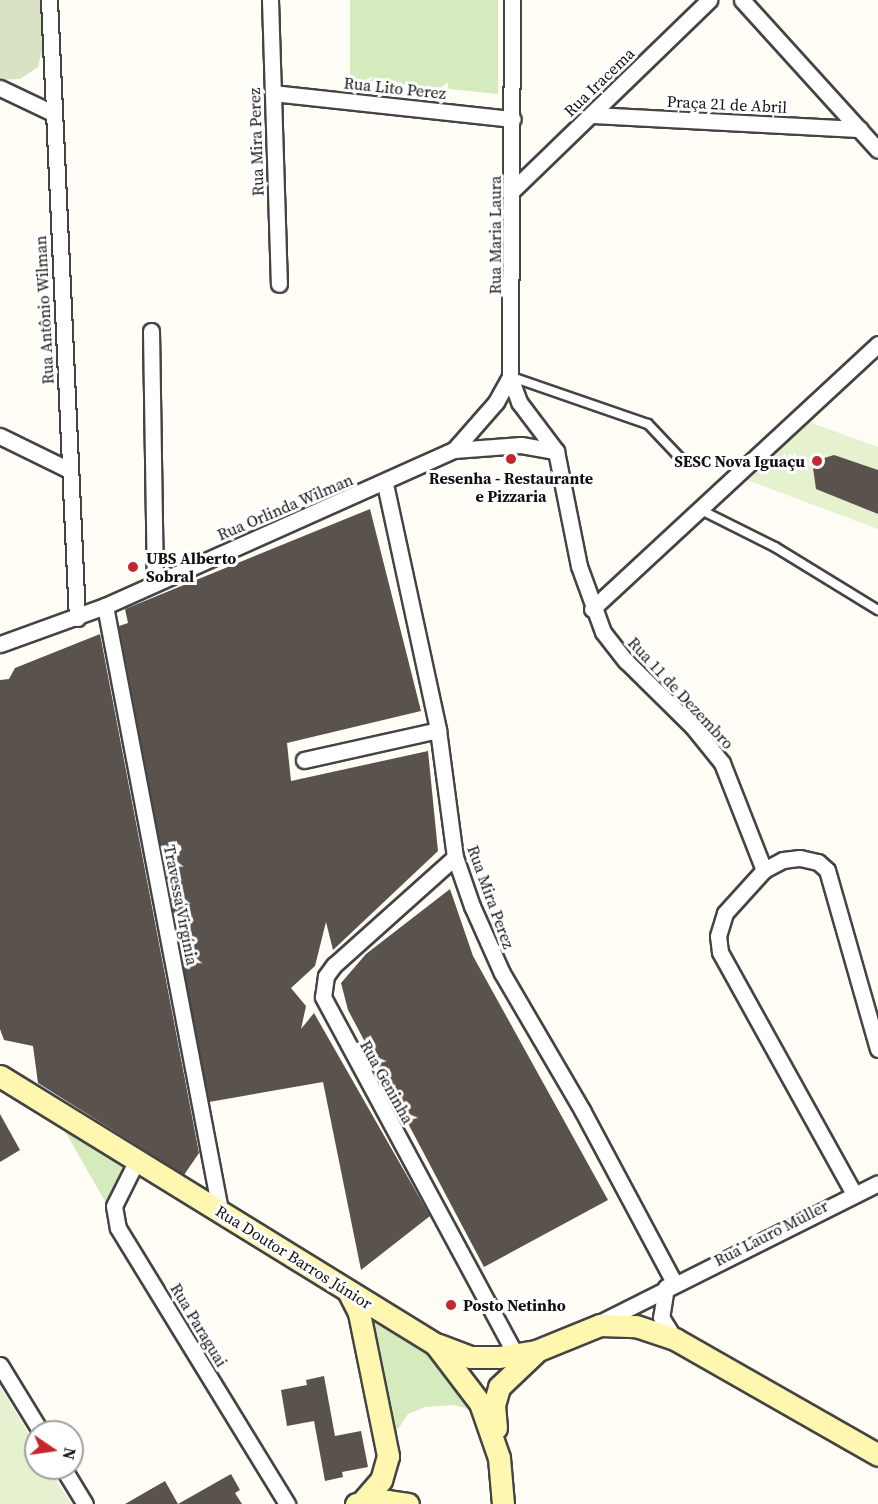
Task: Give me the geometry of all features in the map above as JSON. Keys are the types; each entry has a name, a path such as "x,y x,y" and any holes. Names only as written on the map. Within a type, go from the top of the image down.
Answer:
{"main road":[{"name":"Rua Doutor Barros Júnior","path":"0,1076 435,1344 478,1398 499,1458 503,1504"},
{"path":"348,1291 359,1313 388,1456 378,1485 359,1503"},
{"name":"Rua Lauro Müller","path":"435,1344 470,1357 526,1353 592,1327 629,1325 675,1339 878,1455"},
{"name":"Rua Lauro Müller","path":"499,1458 495,1396 504,1379 526,1353"},
{"path":"359,1503 408,1504"}],"street":[{"name":"Rua Antônio Wilman","path":"50,0 53,113 77,618"},
{"name":"Rua Mira Perez","path":"270,0 279,284"},
{"name":"Rua Maria Laura","path":"454,450 496,402 510,377 514,189 512,0"},
{"name":"Rua Iracema","path":"514,189 709,0"},
{"path":"742,0 878,150"},
{"path":"0,88 53,113"},
{"name":"Rua Lito Perez","path":"273,93 513,119"},
{"name":"Praça 21 de Abril","path":"591,115 860,129"},
{"path":"151,331 155,583"},
{"path":"592,609 702,510 733,476 878,344"},
{"name":"Rua 11 de Dezembro","path":"510,377 519,402 556,451 592,609 613,646 722,763 764,870"},
{"path":"0,436 69,470"},
{"name":"Rua Orlinda Wilman","path":"0,644 77,618 385,484 454,450 521,445 556,451"},
{"name":"Rua Mira Perez","path":"385,484 438,730 455,857 502,973 582,1110 670,1284"},
{"name":"Travessa Virgínia","path":"105,606 220,1210"},
{"path":"304,760 438,730"},
{"name":"Rua Geninha","path":"455,857 334,965 326,976 324,997 526,1353"},
{"path":"853,1192 720,951 718,936 725,913 764,870 783,860 800,858 818,862 827,870 878,1049"},
{"name":"Rua Paraguai","path":"137,1160 114,1206 118,1228 287,1504"},
{"name":"Rua Lauro Müller","path":"592,1327 670,1284 853,1192 878,1183"},
{"path":"670,1284 662,1320 675,1339"},
{"path":"0,1365 34,1420"},
{"path":"70,1480 85,1504"}],"lane":[{"path":"510,377 648,424 682,460"},
{"path":"702,510 775,547 878,610"}],"green space":[{"path":"0,0 41,0 43,46 38,67 20,79 0,80"},
{"path":"350,0 498,0 498,94 350,79"},
{"name":"SESC Nova Iguaçu","path":"809,422 878,447 878,529 736,476"},
{"path":"51,1107 137,1160 114,1217"},
{"path":"366,1306 439,1353 480,1412 454,1405 425,1407 408,1414 396,1432 386,1416"},
{"path":"0,1386 24,1426 24,1480 56,1480 71,1504 0,1504"}],"building":[{"path":"834,455 878,470 878,514 816,489 813,468 821,459"},
{"path":"370,509 421,711 287,743 291,781 428,751 438,851 333,950 326,922 315,966 291,988 306,1006 301,1029 314,1013 430,1216 361,1270 323,1082 209,1102 119,626 128,623 125,609"},
{"path":"100,634 199,1153 184,1175 38,1083 33,1046 4,1040 0,1029 0,680 9,679 15,668"},
{"path":"450,889 473,956 608,1200 484,1267 348,1010 341,983 366,954"},
{"path":"0,1114 20,1150 0,1162"},
{"path":"324,1376 335,1436 361,1431 368,1467 342,1472 343,1477 325,1481 314,1421 287,1426 281,1390 307,1385 306,1380"},
{"path":"231,1474 240,1490 235,1493 242,1504 178,1504"},
{"path":"165,1481 178,1504 125,1504"}],"place":[{"name":"Resenha - Restaurante e Pizzaria","path":"511,459"},
{"name":"SESC Nova Iguaçu","path":"817,461"},
{"name":"UBS Alberto Sobral","path":"133,567"},
{"name":"Posto Netinho","path":"451,1305"}]}
